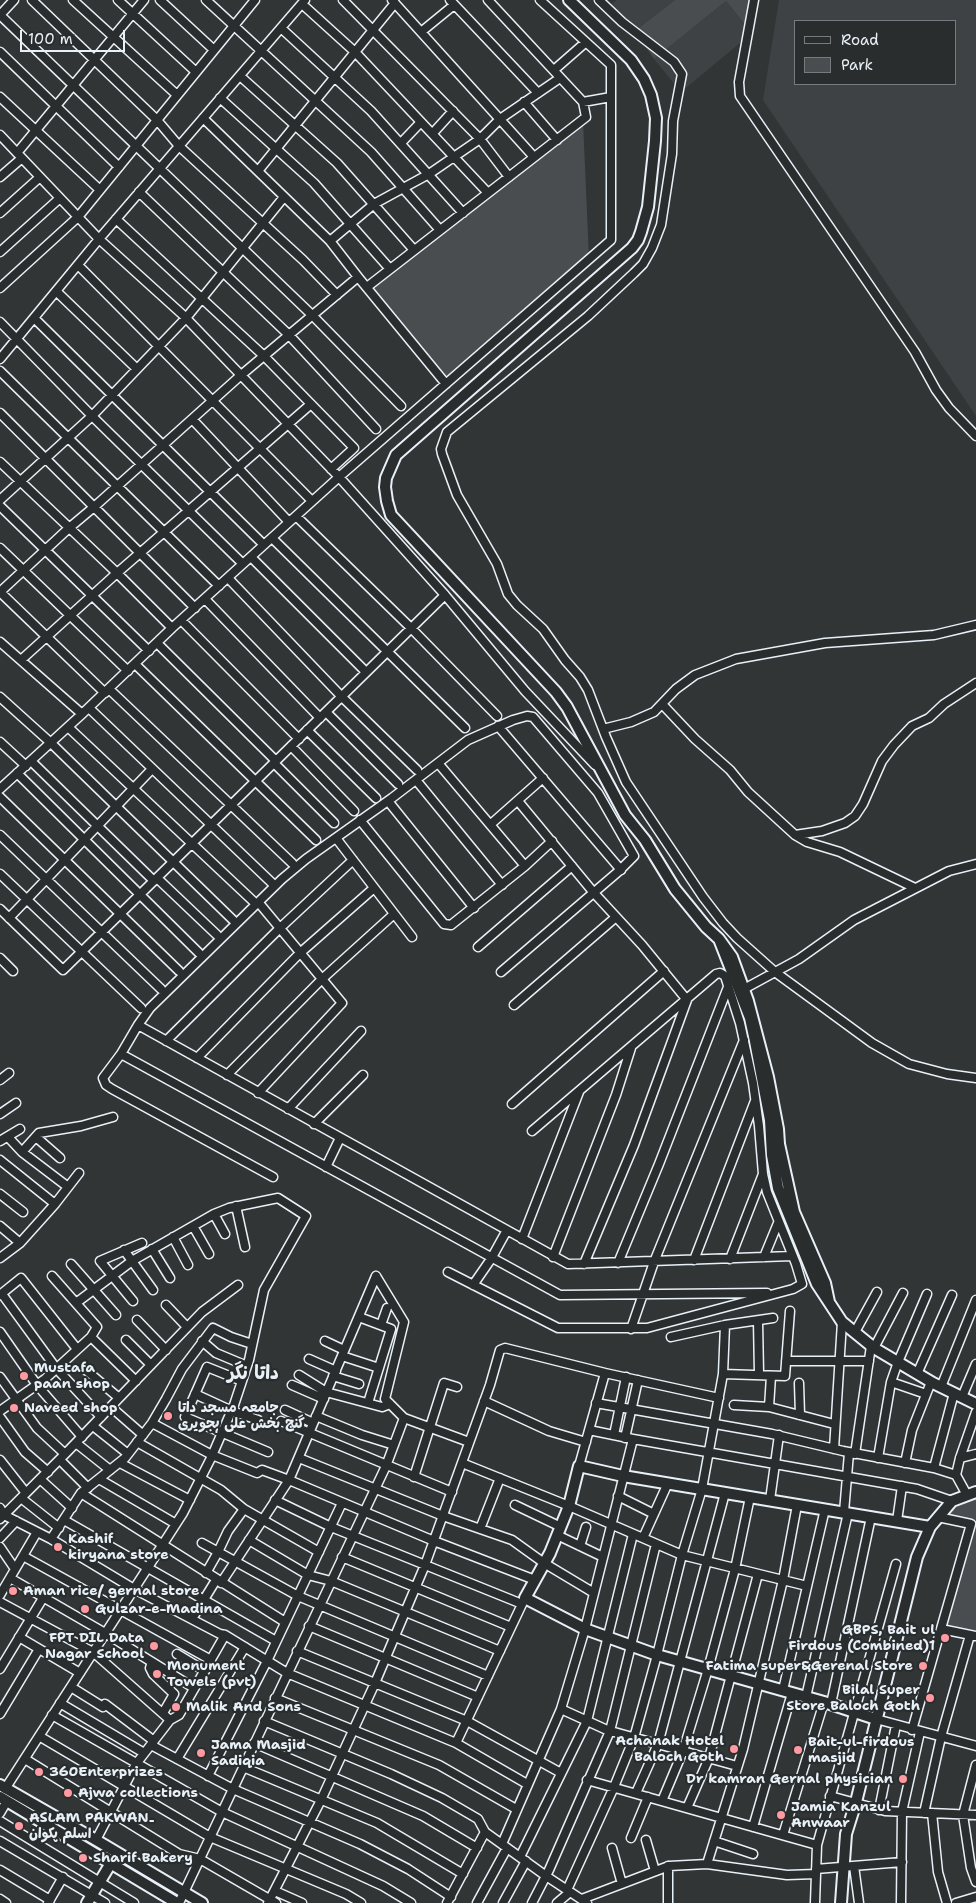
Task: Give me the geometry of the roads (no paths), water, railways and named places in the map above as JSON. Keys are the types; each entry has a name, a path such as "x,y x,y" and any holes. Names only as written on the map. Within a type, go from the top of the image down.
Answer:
{"street":[{"path":"0,16 5,0"},
{"path":"0,16 14,0"},
{"path":"32,0 157,120 179,146 263,222 337,294"},
{"path":"73,0 177,95"},
{"path":"118,0 196,72"},
{"path":"0,177 19,155 36,130 144,0"},
{"path":"160,0 214,50"},
{"path":"206,0 371,152 440,230"},
{"path":"0,288 78,217 255,0"},
{"path":"343,0 480,139 509,177"},
{"path":"367,287 586,117 583,102 488,0"},
{"path":"0,789 89,708 172,628 339,477 611,240 611,65 540,0"},
{"path":"569,0 631,60 644,78 651,95 656,118 655,141 648,207 638,240 404,447 396,455 385,487 391,515 556,692 625,815 645,840 675,890 706,928 719,939 732,957 744,989 764,1062 794,1212 825,1283 829,1302"},
{"path":"599,0 622,22 674,62 682,74 673,121 672,154 661,225 652,248 643,264 634,274 588,316 447,432 441,450 457,495 497,564 508,594 543,629 565,660 580,677 588,690 626,782 703,897 730,931 776,972 872,1043 908,1064 947,1074 976,1078"},
{"path":"754,0 739,82 740,96 915,352 936,390 949,408 976,436"},
{"path":"0,359 99,239 303,2 355,52 488,193"},
{"path":"258,171 372,31 393,2 534,157"},
{"path":"421,32 452,2 538,93"},
{"path":"0,16 137,145 159,169 312,315 401,406"},
{"path":"281,28 335,77 401,143 462,213"},
{"path":"554,70 586,42"},
{"path":"0,52 119,167"},
{"path":"240,76 337,163 414,250"},
{"path":"330,241 374,204 403,190 429,174 480,139 500,119 560,78"},
{"path":"0,97 100,190"},
{"path":"583,102 611,97"},
{"path":"220,98 314,183 390,269"},
{"path":"524,102 557,140"},
{"path":"433,133 453,111"},
{"path":"203,118 330,241 446,384"},
{"path":"401,143 421,122"},
{"path":"0,136 99,239 186,318 339,477 445,595 526,691 602,772"},
{"path":"0,213 40,177"},
{"path":"139,192 289,335 376,429"},
{"path":"0,500 19,480 92,416 186,318 284,197"},
{"path":"0,252 60,198"},
{"path":"116,219 264,356 354,448 331,469"},
{"path":"78,265 312,502"},
{"path":"292,864 231,805 0,592 240,376 358,277"},
{"path":"56,291 137,369"},
{"path":"34,318 264,545"},
{"path":"1,326 243,564"},
{"path":"0,372 219,586"},
{"path":"21,660 117,573 311,404"},
{"path":"0,413 195,608"},
{"path":"192,419 289,522"},
{"path":"0,462 172,628"},
{"path":"0,506 149,651"},
{"path":"296,516 411,628 496,716"},
{"path":"272,538 465,728"},
{"path":"0,548 128,671"},
{"path":"251,557 366,672"},
{"path":"228,578 342,696 417,770"},
{"path":"0,910 63,970 445,595"},
{"path":"205,599 323,715 398,784"},
{"path":"181,620 299,739"},
{"path":"603,729 631,722 654,712 676,689 695,675 736,659 826,643 934,635 976,625"},
{"path":"0,642 82,714"},
{"path":"157,643 334,823"},
{"path":"135,664 316,840"},
{"path":"795,835 822,831 855,816 863,804 882,761 894,745 912,726 929,718 944,704 976,683"},
{"path":"0,697 51,743 233,920"},
{"path":"662,704 695,739 730,770 748,792 795,835 807,842 840,852 915,888"},
{"path":"89,708 272,883"},
{"path":"273,1176 106,1085 103,1078 121,1054 150,1008 256,902 300,864 388,801 468,740 498,726 527,716 533,717 598,792 634,856 594,893 501,972"},
{"path":"498,726 620,870"},
{"path":"68,727 256,902 342,1003 258,1093"},
{"path":"308,730 376,798"},
{"path":"0,742 28,764 217,935"},
{"path":"291,746 354,811"},
{"path":"438,763 525,866"},
{"path":"9,918 152,769"},
{"path":"17,773 199,953"},
{"path":"491,824 543,778"},
{"path":"416,780 502,885"},
{"path":"0,797 179,971"},
{"path":"388,801 474,908"},
{"path":"518,801 594,893 687,1000"},
{"path":"360,820 444,924 451,926 525,866 552,841"},
{"path":"0,836 161,989"},
{"path":"336,838 412,937"},
{"path":"166,1041 280,928 353,860"},
{"path":"744,989 799,960 854,920 949,871 976,864"},
{"path":"478,947 572,866"},
{"path":"0,874 141,1008"},
{"path":"197,1058 300,953 374,888"},
{"path":"227,1075 322,979 394,914"},
{"path":"514,1005 616,917"},
{"path":"719,939 750,1018 770,1120 772,1155 778,1188 817,1284 842,1322 873,1347 931,1382 976,1404"},
{"path":"0,958 14,971"},
{"path":"512,1104 664,972"},
{"path":"448,1272 558,1328 647,1328 793,1289 802,1284 778,1223 763,1174 756,1100 744,1040 728,987 724,976 720,972 532,1131"},
{"path":"618,1263 728,987"},
{"path":"584,1264 634,1145 687,1000"},
{"path":"138,1025 568,1264 792,1256"},
{"path":"288,1110 361,1031"},
{"path":"631,1328 654,1262 744,1040"},
{"path":"553,1257 616,1095 632,1046"},
{"path":"121,1054 560,1295 777,1293"},
{"path":"0,1080 9,1073"},
{"path":"314,1124 362,1075"},
{"path":"522,1239 580,1090"},
{"path":"694,1260 756,1100"},
{"path":"0,1114 16,1103"},
{"path":"22,1152 39,1133 81,1126 113,1117"},
{"path":"0,1141 20,1129"},
{"path":"36,1136 60,1158"},
{"path":"8,1137 22,1152 68,1187"},
{"path":"326,1167 340,1138"},
{"path":"0,1160 55,1204"},
{"path":"0,1258 20,1243 55,1204 78,1173"},
{"path":"730,1259 763,1174"},
{"path":"0,1194 23,1212"},
{"path":"0,1813 3,1793 190,1500 232,1410 247,1366 264,1290 306,1216 278,1198 236,1206 214,1214 132,1261 76,1303"},
{"path":"236,1206 245,1247"},
{"path":"214,1214 225,1234"},
{"path":"764,1257 778,1223"},
{"path":"0,1226 20,1243"},
{"path":"193,1226 209,1254"},
{"path":"473,1285 492,1259 507,1230"},
{"path":"173,1237 188,1265"},
{"path":"133,1301 100,1260 142,1243"},
{"path":"152,1249 170,1278"},
{"path":"124,1250 153,1290"},
{"path":"71,1264 116,1315"},
{"path":"0,1411 37,1385 91,1337 98,1326 52,1276"},
{"path":"192,1619 204,1600 235,1562 289,1480 376,1276 404,1322 385,1398 404,1418 469,1442"},
{"path":"77,1349 21,1278 1,1294 56,1368 101,1417"},
{"path":"238,1285 202,1312 48,1472 24,1496 1,1514 51,1539 134,1589 225,1635 287,1673 456,1743 527,1784"},
{"path":"855,1332 878,1292"},
{"path":"806,1697 846,1513 847,1476 869,1361 873,1347 903,1293"},
{"path":"878,1458 892,1382 898,1362 927,1294"},
{"path":"917,1374 952,1295"},
{"path":"941,1387 976,1300"},
{"path":"166,1305 187,1327"},
{"path":"381,1326 387,1308"},
{"path":"723,1374 785,1376 790,1311"},
{"path":"358,1317 391,1330 368,1403"},
{"path":"671,1337 773,1318"},
{"path":"137,1320 166,1350"},
{"path":"758,1321 759,1374"},
{"path":"834,1449 834,1424 842,1322"},
{"path":"557,1903 569,1891 634,1738 658,1655 682,1555 702,1489 723,1374 724,1326"},
{"path":"51,1539 82,1493 120,1462 143,1435 152,1423 182,1369 213,1328 252,1344"},
{"path":"0,1332 79,1440 110,1470"},
{"path":"91,1337 136,1381"},
{"path":"126,1340 151,1365"},
{"path":"325,1341 343,1353 379,1368"},
{"path":"202,1342 216,1353 247,1366"},
{"path":"25,1759 179,1854 200,1859 271,1902 375,1683 425,1565 484,1401 500,1350 719,1398"},
{"path":"309,1359 359,1384"},
{"path":"786,1361 869,1361"},
{"path":"934,1468 958,1395 976,1364"},
{"path":"242,1381 207,1367 184,1417 268,1452"},
{"path":"87,1371 119,1398"},
{"path":"456,1743 523,1601 544,1564 559,1531 569,1506 596,1403 606,1373"},
{"path":"300,1375 325,1395"},
{"path":"769,1407 771,1376"},
{"path":"0,1377 37,1428 88,1488"},
{"path":"614,1435 626,1377"},
{"path":"478,1903 504,1846 516,1809 561,1710 585,1629 623,1476 629,1439 631,1409 638,1380"},
{"path":"892,1382 926,1394"},
{"path":"905,1463 912,1430 931,1382"},
{"path":"414,1476 444,1383 457,1387"},
{"path":"799,1384 800,1415"},
{"path":"292,1385 325,1395 382,1407 390,1404"},
{"path":"195,1394 258,1420"},
{"path":"484,1401 549,1431 586,1442"},
{"path":"596,1403 779,1435 852,1453 934,1468 956,1475 971,1493 952,1501 930,1527 917,1557 856,1802 846,1834 841,1903"},
{"path":"734,1405 769,1407 834,1424"},
{"path":"111,1407 143,1435"},
{"path":"285,1410 394,1445"},
{"path":"956,1475 976,1412"},
{"path":"0,1417 25,1452 48,1472"},
{"path":"3,1793 111,1863 178,1903 386,1466 404,1418"},
{"path":"281,1421 452,1492"},
{"path":"152,1423 212,1455 257,1473 262,1470 289,1480 434,1541 534,1580"},
{"path":"93,1426 128,1454"},
{"path":"589,1430 629,1439 902,1486 952,1501"},
{"path":"770,1500 779,1435"},
{"path":"137,1442 221,1490 244,1509 319,1552"},
{"path":"960,1458 976,1454"},
{"path":"298,1458 443,1516 512,1540 544,1564 594,1593"},
{"path":"0,1460 24,1496 59,1528"},
{"path":"120,1462 190,1500"},
{"path":"462,1463 569,1506 682,1555 807,1586"},
{"path":"580,1466 623,1476 930,1527"},
{"path":"480,1529 500,1478"},
{"path":"40,1479 72,1508"},
{"path":"100,1479 176,1524"},
{"path":"643,1538 668,1483"},
{"path":"897,1521 902,1486"},
{"path":"82,1493 162,1546 285,1622"},
{"path":"636,1794 658,1744 725,1493"},
{"path":"618,1496 654,1514"},
{"path":"662,1801 683,1751 708,1669 736,1569 750,1497"},
{"path":"276,1500 330,1527 523,1601 585,1629 632,1646 916,1731 976,1746"},
{"path":"208,1776 267,1661 342,1503"},
{"path":"515,1505 580,1546 603,1557"},
{"path":"707,1864 743,1749 783,1580 796,1505"},
{"path":"206,1573 228,1530 244,1509"},
{"path":"753,1827 787,1692 807,1586 825,1509"},
{"path":"783,1836 827,1703 871,1517"},
{"path":"901,1903 902,1812 916,1731 971,1524 938,1518"},
{"path":"64,1520 276,1641"},
{"path":"0,1538 16,1521"},
{"path":"580,1546 586,1527"},
{"path":"0,1594 37,1532"},
{"path":"503,1903 561,1773 587,1721 632,1534"},
{"path":"249,1540 308,1574 331,1581 500,1651"},
{"path":"202,1543 298,1596 488,1676"},
{"path":"532,1903 546,1876 610,1731 656,1544"},
{"path":"0,1548 15,1569"},
{"path":"23,1556 211,1660"},
{"path":"342,1557 511,1627"},
{"path":"815,1903 817,1845 896,1564"},
{"path":"687,1808 709,1758 758,1574"},
{"path":"10,1578 105,1633 194,1688"},
{"path":"0,1669 43,1598"},
{"path":"0,1602 93,1652 170,1720"},
{"path":"309,1626 478,1696"},
{"path":"942,1629 973,1635 941,1738 928,1813 938,1872 948,1903"},
{"path":"96,1840 136,1764 170,1720 179,1715 225,1635"},
{"path":"19,1637 80,1672"},
{"path":"177,1759 245,1647"},
{"path":"0,1714 39,1649"},
{"path":"298,1651 467,1721 561,1773"},
{"path":"177,1654 204,1671"},
{"path":"152,1662 150,1668 152,1674 174,1694 163,1713"},
{"path":"71,1687 102,1707 105,1704 153,1743 177,1759 232,1789 360,1844 408,1869 449,1900 485,1832"},
{"path":"275,1698 440,1765 516,1809"},
{"path":"60,1703 144,1754"},
{"path":"561,1710 610,1731 737,1766"},
{"path":"52,1715 222,1812 383,1886 411,1903"},
{"path":"264,1721 442,1798 478,1819 485,1832 546,1876 585,1901 668,1866 707,1864 787,1876 843,1867 902,1862"},
{"path":"879,1810 896,1725"},
{"path":"39,1736 210,1837 346,1894 361,1903"},
{"path":"254,1743 423,1816 477,1848"},
{"path":"976,1765 963,1815 971,1868 976,1882"},
{"path":"243,1767 377,1823 463,1874"},
{"path":"587,1780 817,1845"},
{"path":"3,1793 96,1840 202,1903"},
{"path":"830,1796 879,1810 976,1815"},
{"path":"631,1838 648,1797"},
{"path":"0,1821 134,1903"},
{"path":"646,1840 655,1871"},
{"path":"714,1841 753,1854"},
{"path":"0,1842 63,1878 90,1899 105,1903"},
{"path":"612,1848 622,1884"},
{"path":"90,1899 111,1863"},
{"path":"668,1866 668,1903"},
{"path":"854,1866 860,1903"},
{"path":"0,1870 49,1901 63,1878"},
{"path":"276,1891 302,1903"},
{"path":"956,1903 976,1897"},
{"path":"0,1899 6,1903"}],"place":[{"name":"Mustafa paan shop","path":"24,1376"},
{"name":"Naveed shop","path":"14,1408"},
{"name":"جامعہ مسجد داتا گنج بخش علی ہجویری","path":"168,1416"},
{"name":"Kashif kiryana store","path":"58,1547"},
{"name":"Aman rice/ gernal store","path":"13,1591"},
{"name":"Gulzar-e-Madina","path":"85,1609"},
{"name":"GBPS, Bait ul Firdous (Combined)1","path":"945,1638"},
{"name":"FPT DIL Data Nagar School","path":"154,1646"},
{"name":"Fatima super&Gerenal Store","path":"923,1666"},
{"name":"Monument Towels (pvt)","path":"157,1674"},
{"name":"Bilal Super Store Baloch Goth","path":"930,1698"},
{"name":"Malik And Sons","path":"176,1707"},
{"name":"Achanak Hotel Baloch Goth","path":"734,1749"},
{"name":"Bait-ul-firdous masjid","path":"798,1750"},
{"name":"Jama Masjid Sadiqia","path":"201,1753"},
{"name":"360Enterprizes","path":"39,1772"},
{"name":"Dr kamran Gernal physician","path":"903,1779"},
{"name":"Ajwa collections","path":"68,1793"},
{"name":"Jamia Kanzul Anwaar","path":"781,1815"},
{"name":"ASLAM PAKWAN۔ اسلم پکوان","path":"19,1826"},
{"name":"Sharif Bakery","path":"83,1858"}],"district":[{"name":"داتا نگر","path":"253,1374"}]}
